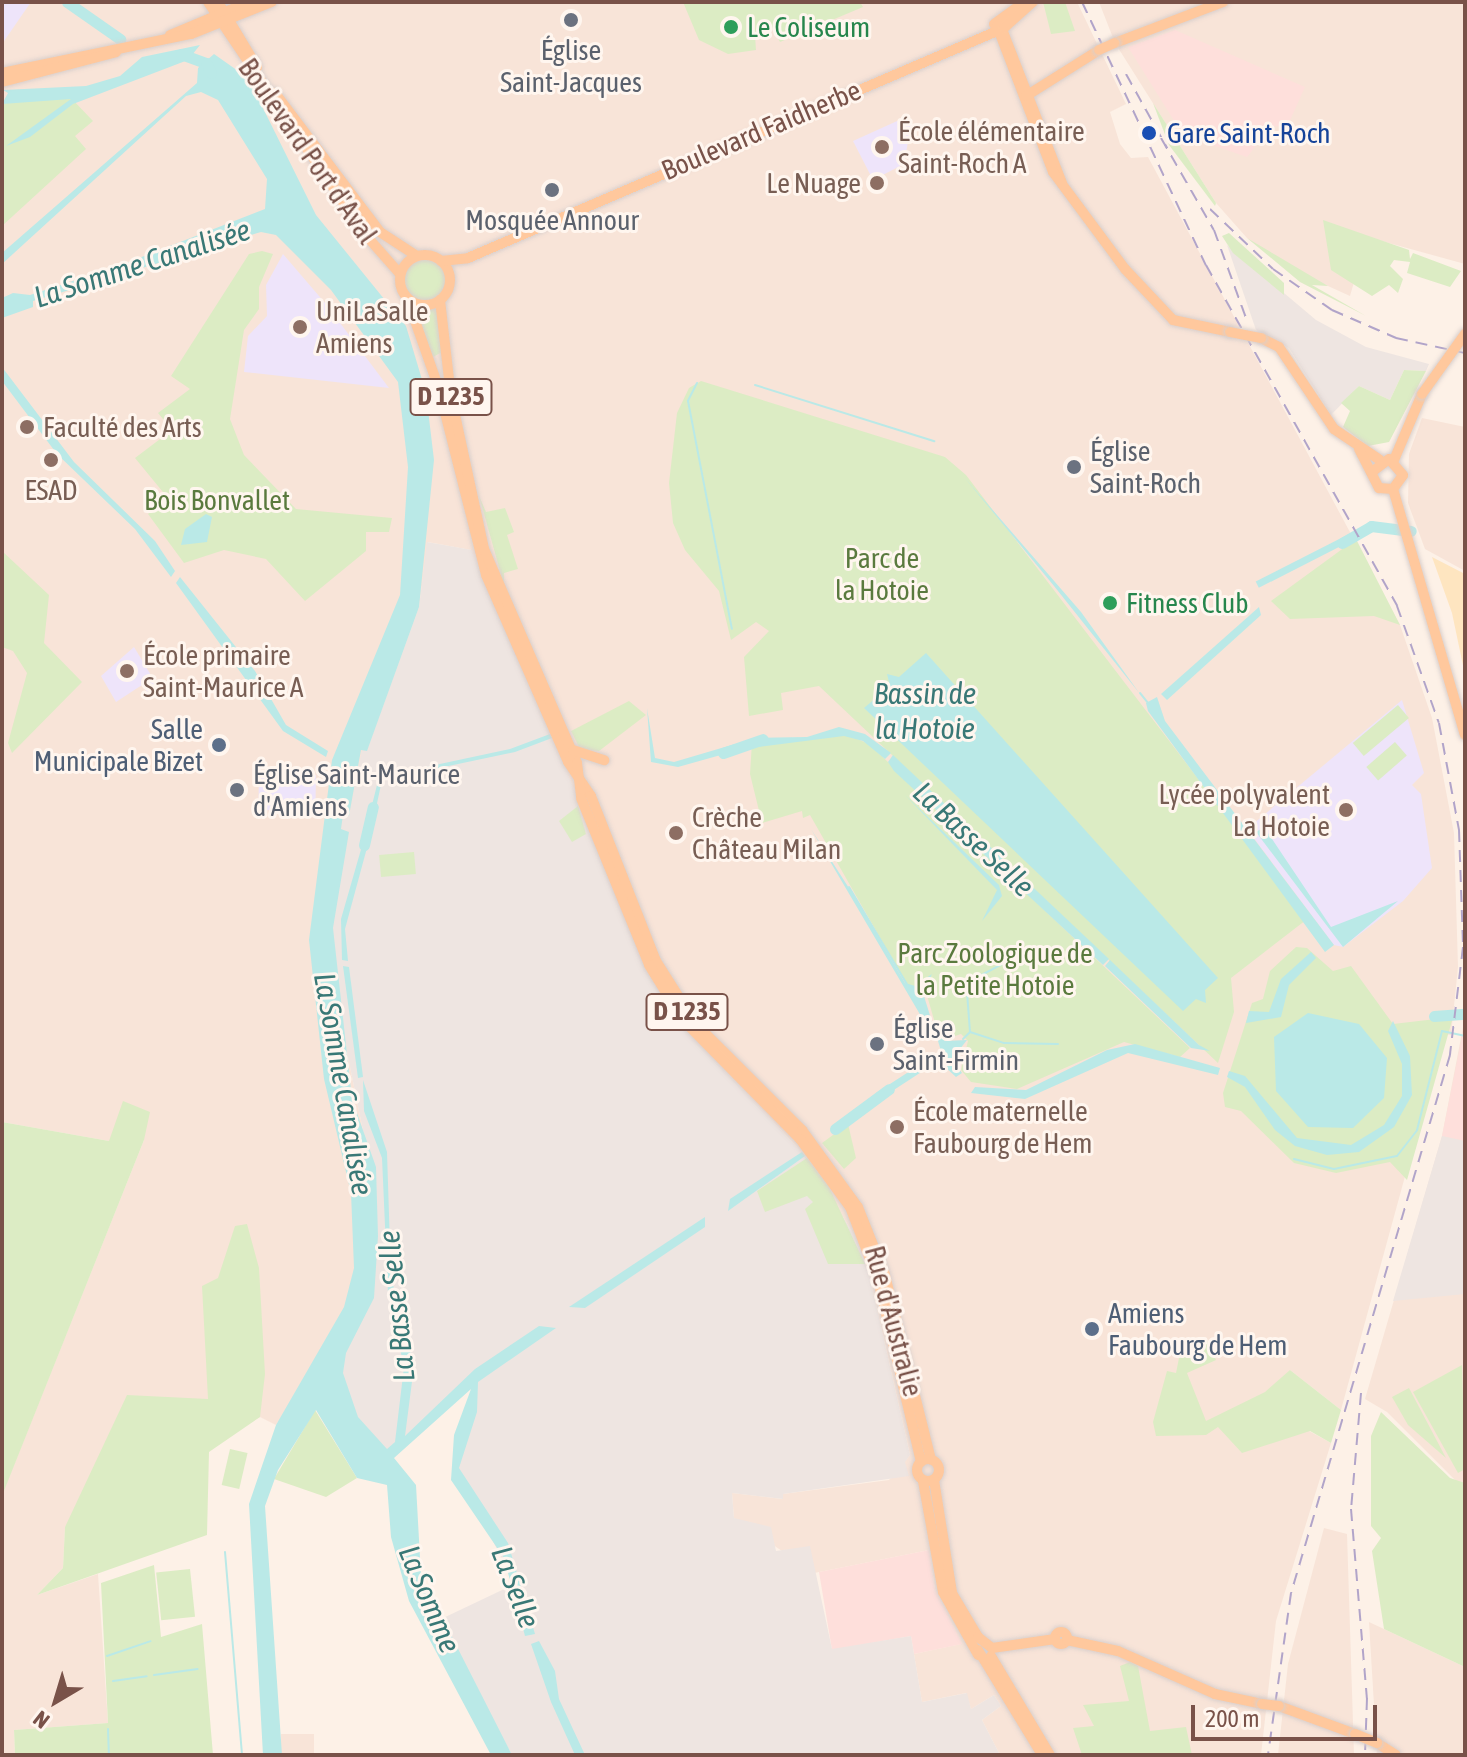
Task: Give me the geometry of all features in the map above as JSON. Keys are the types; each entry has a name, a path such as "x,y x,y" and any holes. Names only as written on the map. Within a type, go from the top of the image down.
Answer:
{"main road":[{"name":"Boulevard Port d'Aval","path":"208,2 221,15 363,232 400,274"},
{"path":"5,77 168,36 249,2"},
{"path":"221,15 272,2"},
{"path":"1000,27 1024,2"},
{"path":"1000,27 1033,2"},
{"path":"1028,96 1099,50 1223,2"},
{"path":"1000,27 1062,185 1159,309 1180,324 1261,338 1279,347 1322,415 1358,448 1380,460 1394,460"},
{"name":"Boulevard Faidherbe","path":"468,258 1000,27"},
{"name":"Boulevard Port d'Aval","path":"234,38 370,220 417,256"},
{"path":"417,256 441,261 468,258 440,300 427,305 407,298 400,274 417,256"},
{"path":"441,261 450,283"},
{"name":"D 1235","path":"407,298 443,401 481,562 580,780"},
{"name":"D 1235","path":"440,300 451,396 484,549 571,749 580,780"},
{"path":"1394,460 1422,394 1465,334"},
{"path":"1358,448 1379,488 1393,489"},
{"path":"1372,472 1380,460"},
{"path":"1394,460 1403,475 1393,489 1399,517 1465,735"},
{"path":"571,749 604,760"},
{"name":"Rue d'Australie","path":"580,780 581,798 666,996 719,1060 800,1139 843,1190 878,1280 926,1461"},
{"path":"929,1481 940,1471 926,1461 917,1473 929,1481 952,1593 1042,1755"},
{"path":"985,1652 1055,1639 1118,1651 1215,1694 1279,1706 1377,1743 1396,1755"},
{"path":"985,1652 1050,1755"}],"shaded area":[{"path":"2,2 1077,2 1126,104 1110,112 1120,144 1131,158 1148,157 1400,625 1432,718 1454,833 1458,967 1451,1035 1444,1034 1341,1410 1290,1370 1289,1420 1331,1443 1276,1621 1261,1755 1000,1755 982,1720 1001,1706 994,1695 971,1709 966,1693 922,1702 914,1654 961,1644 935,1589 929,1550 814,1573 734,1518 732,1493 782,1499 783,1494 889,1480 910,1455 870,1278 857,1240 807,1158 669,1011 471,550 428,542 419,607 367,751 327,954 371,1170 369,1291 276,1425 260,1417 65,1527 63,1568 37,1595 98,1574 108,1723 14,1730 15,1755 2,1755 2,1495 144,1140 109,1141 2,1122"},
{"path":"2,2 31,2 2,44"},
{"path":"1099,2 1465,2 1465,264 1367,237 1350,296 1295,271 1247,238 1216,203 1115,43"},
{"path":"1175,30 1305,87 1287,127 1272,126 1247,157 1183,135 1128,47"},
{"name":"École élémentaire Saint-Roch A","path":"906,117 911,125 904,164 873,180 853,141"},
{"path":"1227,245 1316,320 1366,347 1429,364 1426,371 1404,370 1390,400 1359,386 1331,415 1289,348 1256,330"},
{"name":"UniLaSalle Amiens","path":"283,254 325,303 389,388 244,372 248,336 267,316 266,285"},
{"path":"1422,418 1465,427 1465,571 1425,549 1408,503 1409,454"},
{"path":"427,542 472,550 669,1011 807,1158 857,1240 870,1278 910,1455 905,1462 909,1476 783,1494 783,1499 732,1493 734,1518 771,1527 776,1551 810,1546 832,1649 911,1636 922,1702 967,1693 971,1709 994,1695 1001,1706 982,1720 1000,1755 512,1755 439,1620 515,1584 454,1466 476,1381 388,1456 315,1369 369,1291 371,1170 327,954 349,832 341,829 343,815 349,816 362,749 367,750 419,607"},
{"name":"École primaire Saint-Maurice A","path":"134,647 157,685 147,692 142,685 116,702 101,676"},
{"name":"Lycée polyvalent La Hotoie","path":"1402,700 1424,773 1412,785 1421,794 1432,868 1403,901 1343,947 1334,945 1247,829"},
{"path":"259,774 316,775 315,811 258,810"},
{"path":"1465,1017 1465,1483 1458,1483 1387,1412 1365,1399 1442,1136"},
{"path":"1462,1037 1465,1037 1465,1141 1442,1136"},
{"path":"1442,1136 1465,1141 1465,1294 1393,1301"},
{"path":"1324,1528 1347,1534 1354,1755 1278,1755 1288,1664"},
{"path":"929,1550 935,1589 962,1644 914,1654 911,1636 832,1650 819,1572"},
{"path":"1369,1622 1465,1667 1465,1755 1377,1755"},
{"path":"281,1734 314,1734 314,1755 281,1755"}],"green space":[{"name":"Le Coliseum","path":"683,2 860,2 863,7 780,42 772,27 755,35 756,50 728,54 699,40"},
{"path":"1043,2 1065,2 1075,31 1051,34"},
{"path":"29,98 71,98 93,121 75,136 86,149 2,226 2,104"},
{"path":"1153,103 1216,203 1215,206 1169,145"},
{"path":"1323,220 1409,250 1410,259 1413,253 1461,271 1450,287 1407,273 1410,262 1394,260 1390,266 1403,279 1398,293 1389,285 1372,296 1331,270"},
{"path":"1229,233 1284,283 1284,295 1233,253 1222,236"},
{"path":"1247,238 1328,286 1312,285 1366,316 1300,282"},
{"name":"Bois Bonvallet","path":"262,251 273,254 259,287 259,309 244,330 230,419 244,455 296,509 392,518 389,532 366,532 366,551 305,601 266,559 224,550 184,563 148,514 167,497 135,458 172,430 158,413 190,389 171,376 249,254"},
{"path":"425,260 440,266 446,281 440,296 425,302 410,296 404,281 410,266"},
{"path":"437,309 442,352 433,357 414,310"},
{"path":"1404,370 1426,371 1389,442 1368,446 1343,427 1350,411 1341,403 1359,386 1390,400"},
{"name":"Parc de la Hotoie","path":"701,381 945,457 966,475 1306,920 1231,978 1234,1012 1218,1063 819,686 781,693 783,710 749,716 744,657 769,631 756,622 731,640 719,591 685,550 673,523 669,483 677,413 689,388"},
{"path":"479,496 486,512 505,508 514,532 507,535 518,569 504,573 504,585"},
{"path":"1356,539 1400,625 1374,616 1290,619 1271,601"},
{"path":"2,551 49,595 44,643 82,682 12,753 8,743 27,673 13,651 2,647"},
{"path":"629,701 646,715 599,751 580,749 571,731"},
{"path":"1398,705 1409,718 1364,756 1353,743"},
{"name":"Parc Zoologique de la Petite Hotoie","path":"848,735 869,744 1190,1048 1180,1057 1124,1042 1017,1089 971,1082 961,1070 968,1041 961,1034 946,1039 937,1030 926,992 907,985 810,815 803,818 802,811 762,823 750,774 752,742"},
{"path":"1395,742 1407,756 1378,781 1366,767"},
{"path":"578,806 586,834 572,842 559,821"},
{"path":"414,852 416,874 381,877 379,855"},
{"path":"1296,947 1307,948 1333,971 1351,966 1393,1024 1453,1017 1407,1180 1390,1162 1336,1173 1294,1163 1241,1111 1225,1107 1223,1093 1252,1003 1263,999 1270,971"},
{"path":"123,1101 150,1112 144,1140 2,1496 2,1122 109,1141"},
{"path":"848,1124 856,1158 844,1169 822,1143"},
{"path":"807,1158 829,1187 865,1264 828,1264 805,1209 813,1202 807,1196 765,1212 757,1191"},
{"path":"247,1224 259,1268 265,1374 260,1417 209,1452 207,1535 37,1595 63,1568 65,1527 127,1395 208,1399 202,1286 218,1278 235,1226"},
{"path":"1206,1338 1216,1360 1187,1373 1206,1421 1265,1392 1290,1370 1341,1410 1331,1443 1310,1431 1242,1453 1218,1427 1206,1435 1156,1436 1153,1422 1167,1371 1176,1373 1179,1358"},
{"path":"1462,1365 1465,1469 1458,1473 1413,1392"},
{"path":"1409,1388 1446,1458 1408,1425 1392,1397"},
{"path":"315,1410 357,1478 326,1497 274,1479"},
{"path":"1381,1412 1450,1478 1465,1483 1465,1667 1384,1629 1372,1551 1381,1538 1371,1526 1371,1436"},
{"path":"230,1449 248,1453 239,1489 222,1485"},
{"path":"154,1565 161,1637 202,1624 213,1755 15,1755 14,1730 108,1723 101,1583"},
{"path":"190,1569 195,1617 161,1620 156,1573"},
{"path":"1130,1662 1138,1666 1150,1731 1186,1727 1192,1755 1082,1755 1073,1728 1094,1726 1083,1705 1129,1701 1120,1666"}],"sand":[{"path":"1432,557 1465,574 1465,675 1452,613"}],"water":[{"path":"200,45 188,60 73,104 30,137 6,146 71,99 2,104 8,93 3,90 86,86 120,76 142,57"},
{"path":"214,54 248,78 316,215 406,326 426,393 434,460 419,607 367,751 361,750 349,816 343,815 341,829 349,832 333,928 352,1099 376,1167 378,1236 374,1298 346,1353 343,1373 358,1417 387,1449 395,1442 404,1367 388,1293 382,1158 364,1111 363,1080 387,1152 391,1277 414,1366 405,1436 475,1369 539,1326 556,1328 478,1382 477,1412 459,1468 508,1543 535,1634 525,1636 504,1558 451,1480 454,1435 471,1389 394,1458 416,1485 421,1576 512,1755 491,1755 409,1601 391,1537 387,1485 357,1478 316,1410 278,1470 265,1506 282,1755 263,1755 249,1504 276,1425 344,1307 354,1268 351,1193 324,1079 309,940 332,760 400,595 408,467 398,382 331,290 276,235 261,232 33,301 33,307 2,318 2,298 13,293 30,295 116,267 265,209 267,179 218,100 201,92 186,96 2,264 2,253 197,83 198,68"},
{"path":"2,367 74,462 155,541 175,571 171,577 135,529 57,454 2,381"},
{"path":"964,477 1081,612 1140,694 1054,586"},
{"path":"206,514 212,517 207,542 181,545 185,529"},
{"path":"1351,533 1354,539 1259,588 1256,582"},
{"path":"180,577 255,671 286,725 328,751 326,757 283,731 176,583"},
{"path":"1259,607 1261,615 1167,700 1161,694"},
{"name":"Bassin de la Hotoie","path":"926,653 1218,978 1205,990 1206,1003 1196,999 1183,1011 864,708 890,686 887,674 899,677"},
{"path":"1157,697 1165,721 1334,945 1325,952 1148,711 1146,703"},
{"path":"647,708 655,758 674,762 735,744 735,751 678,767 651,762"},
{"path":"839,727 865,734 891,753 885,759 863,741 844,736 750,748 754,738 807,737"},
{"path":"550,734 552,738 515,752 382,780 373,822 368,821 379,777 510,749"},
{"path":"893,755 1109,959 1103,965 894,771 888,762"},
{"path":"905,795 999,885 1002,896 982,921 997,890"},
{"path":"1264,827 1331,927 1398,901 1343,947 1256,832"},
{"path":"811,829 905,983 915,986 932,974 923,993 933,1025 928,1028"},
{"path":"366,832 371,833 345,929 348,961 342,960 341,919"},
{"path":"1311,952 1316,958 1289,985 1281,1017 1246,1023 1249,1011 1269,1012 1281,979"},
{"path":"1110,960 1199,1045 1210,1051 1191,1048 1105,966"},
{"path":"343,966 349,967 363,1077 358,1078"},
{"path":"1308,1013 1359,1024 1387,1058 1384,1098 1353,1128 1308,1127 1276,1091 1274,1037"},
{"path":"1393,1021 1410,1056 1412,1095 1394,1127 1359,1152 1327,1155 1295,1146 1275,1130 1245,1087 1227,1077 1229,1071 1245,1076 1297,1138 1351,1145 1384,1125 1402,1096 1402,1064 1388,1031"},
{"path":"935,1031 945,1041 967,1040 952,1059 962,1073 956,1077 944,1066 929,1067 880,1099 876,1093 941,1051"},
{"path":"1135,1044 1220,1068 1218,1075 1128,1053 1025,1099 971,1093 975,1087 1026,1090 1107,1050"},
{"path":"802,1152 805,1156 728,1211 730,1199"},
{"path":"705,1217 705,1227 585,1308 569,1307"},
{"path":"539,1641 555,1671 559,1699 585,1755 575,1755 551,1702 531,1644"}],"waterway":[{"path":"67,2 120,39"},
{"path":"181,54 206,63 211,73"},
{"path":"697,383 688,401 732,629"},
{"path":"755,385 934,441"},
{"name":"La Basse Selle","path":"1342,543 1371,526 1411,531"},
{"path":"1140,693 1148,703"},
{"name":"La Basse Selle","path":"723,753 763,739"},
{"name":"La Basse Selle","path":"364,845 373,807"},
{"path":"849,887 908,986 914,987"},
{"path":"963,1039 970,1032 967,992 974,979 1004,963 1029,960"},
{"name":"La Selle","path":"1434,1016 1465,1014"},
{"path":"1294,1159 1334,1169 1397,1156 1417,1130 1442,1031 1465,1036"},
{"path":"970,1032 1004,1043 1058,1044"},
{"name":"La Selle","path":"835,1129 889,1089"},
{"path":"225,1552 242,1755"},
{"path":"107,1656 151,1641"},
{"path":"154,1675 198,1669"},
{"path":"113,1681 147,1676"},
{"path":"108,1729 109,1755"}],"railway":[{"path":"1082,2 1206,265 1397,606 1439,723 1459,830 1463,947 1450,1055 1291,1593 1268,1755"},
{"path":"1126,74 1167,148"},
{"path":"1161,138 1214,230 1246,318"},
{"path":"1210,209 1273,269 1332,310 1396,338 1465,353"},
{"path":"1361,1393 1351,1509 1367,1698 1365,1755"}],"place":[{"name":"Église Saint-Jacques","path":"571,20"},
{"name":"Le Coliseum","path":"731,27"},
{"name":"Gare Saint-Roch","path":"1149,133"},
{"name":"École élémentaire Saint-Roch A","path":"882,147"},
{"name":"Le Nuage","path":"877,183"},
{"name":"Mosquée Annour","path":"552,190"},
{"name":"UniLaSalle Amiens","path":"300,327"},
{"name":"Faculté des Arts","path":"27,427"},
{"name":"ESAD","path":"51,460"},
{"name":"Église Saint-Roch","path":"1074,467"},
{"name":"Fitness Club","path":"1110,603"},
{"name":"École primaire Saint-Maurice A","path":"127,671"},
{"name":"Salle Municipale Bizet","path":"219,745"},
{"name":"Église Saint-Maurice d'Amiens","path":"237,790"},
{"name":"Lycée polyvalent La Hotoie","path":"1346,810"},
{"name":"Crèche Château Milan","path":"676,833"},
{"name":"Église Saint-Firmin","path":"877,1044"},
{"name":"École maternelle Faubourg de Hem","path":"897,1127"},
{"name":"Amiens Faubourg de Hem","path":"1092,1329"}],"water label":[{"name":"La Somme Canalisée","path":"142,263"},
{"name":"La Somme Canalisée","path":"344,1084"},
{"name":"La Somme","path":"430,1599"}]}
